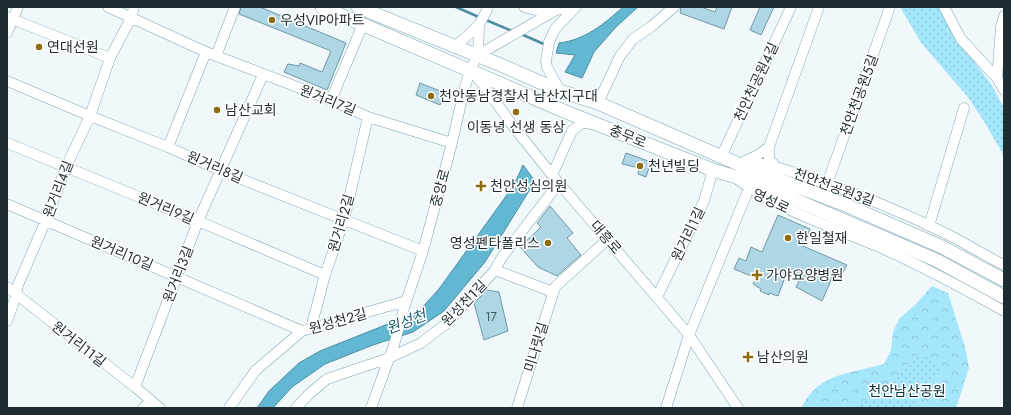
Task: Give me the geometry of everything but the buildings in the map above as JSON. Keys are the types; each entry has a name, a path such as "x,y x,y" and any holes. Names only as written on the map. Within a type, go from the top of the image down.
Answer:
{"main road":[{"name":"충무로","path":"322,7 566,112 713,170 756,183 936,260 1004,297"},
{"name":"충무로","path":"358,7 478,55 560,91 598,103 721,157 848,206 942,247 1004,280"}],"street":[{"path":"7,33 10,19 18,7"},
{"name":"원거리7길","path":"108,7 206,52 263,75 332,100 368,117 452,143"},
{"name":"원거리4길","path":"7,321 18,286 46,220 66,166 90,116 110,58 134,7"},
{"path":"216,56 235,7"},
{"path":"524,7 539,12 575,7"},
{"path":"560,91 549,72 546,61 549,42 555,29 575,7"},
{"path":"598,103 620,56 633,39 652,26 674,7"},
{"name":"천안천공원4길","path":"721,157 791,7"},
{"path":"776,167 769,159 769,147 819,7"},
{"name":"천안천공원5길","path":"827,184 890,7"},
{"path":"944,7 960,39 997,78 1004,90"},
{"path":"456,46 479,25 487,8"},
{"path":"479,25 478,55 556,10"},
{"path":"997,78 1001,27 1004,16"},
{"path":"10,19 110,58"},
{"path":"332,100 363,24"},
{"path":"168,146 206,52"},
{"name":"중앙로","path":"389,358 423,251 470,70 478,55"},
{"name":"대흥로","path":"470,70 556,179 689,334 738,408"},
{"name":"원거리3길","path":"135,387 198,221 263,75"},
{"name":"원거리8길","path":"7,81 90,116 168,146 221,171 423,251"},
{"path":"462,99 471,88 476,87 482,89 493,98"},
{"path":"929,226 964,108"},
{"name":"원거리2길","path":"307,330 344,220 368,117"},
{"name":"원성천1길","path":"296,408 309,394 328,380 389,358 421,343 448,323 495,270 502,257 556,179 572,131 582,123 597,124"},
{"name":"원거리9길","path":"7,143 66,166 325,275"},
{"path":"739,163 758,155 769,147"},
{"name":"천안천공원3길","path":"739,163 762,163 877,202 929,226 1004,265"},
{"name":"원거리1길","path":"657,297 704,201 713,170"},
{"path":"734,177 749,188"},
{"name":"영성로","path":"666,408 689,334 749,188 798,214 898,256 1004,311"},
{"name":"원거리10길","path":"7,204 177,277 307,330"},
{"path":"495,270 554,289 608,239"},
{"name":"원거리11길","path":"7,287 16,296 135,387 160,408"},
{"name":"미나릿길","path":"517,408 554,289"},
{"name":"원성천2길","path":"229,408 256,370 307,330 406,303"},
{"path":"371,408 389,358"},
{"path":"143,408 151,401"}],"green space":[{"path":"900,7 940,7 958,40 991,84 1004,108 1004,156 968,97 922,44"},
{"path":"932,286 948,293 965,347 969,368 956,408 916,408 926,393 915,355 891,384 852,408 801,408 808,396 826,381 836,376 884,364 891,350 893,332 899,319 917,303"},
{"name":"천안남산공원","path":"914,355 932,357 939,369 937,377 916,408 852,408 892,383"}],"water":[{"path":"623,7 638,7 616,27 594,52 582,78 565,72 575,55 556,53 559,43 586,35"},
{"name":"원성천","path":"523,165 532,177 534,183 485,262 444,311 413,332 373,345 325,364 292,387 273,408 257,408 269,391 299,363 320,351 418,312 439,289 504,199 515,183"}],"waterway":[{"path":"456,7 481,18"},
{"path":"486,20 512,31"},
{"path":"521,34 546,45"}],"place":[{"name":"우성VIP아파트","path":"272,20"},
{"name":"연대선원","path":"39,47"},
{"name":"천안동남경찰서 남산지구대","path":"431,96"},
{"name":"남산교회","path":"217,110"},
{"name":"이동녕 선생 동상","path":"516,112"},
{"name":"천년빌딩","path":"640,166"},
{"name":"천안성심의원","path":"481,186"},
{"name":"한일철재","path":"788,238"},
{"name":"영성펜타폴리스","path":"548,243"},
{"name":"가야요양병원","path":"757,275"},
{"name":"남산의원","path":"748,357"}]}
